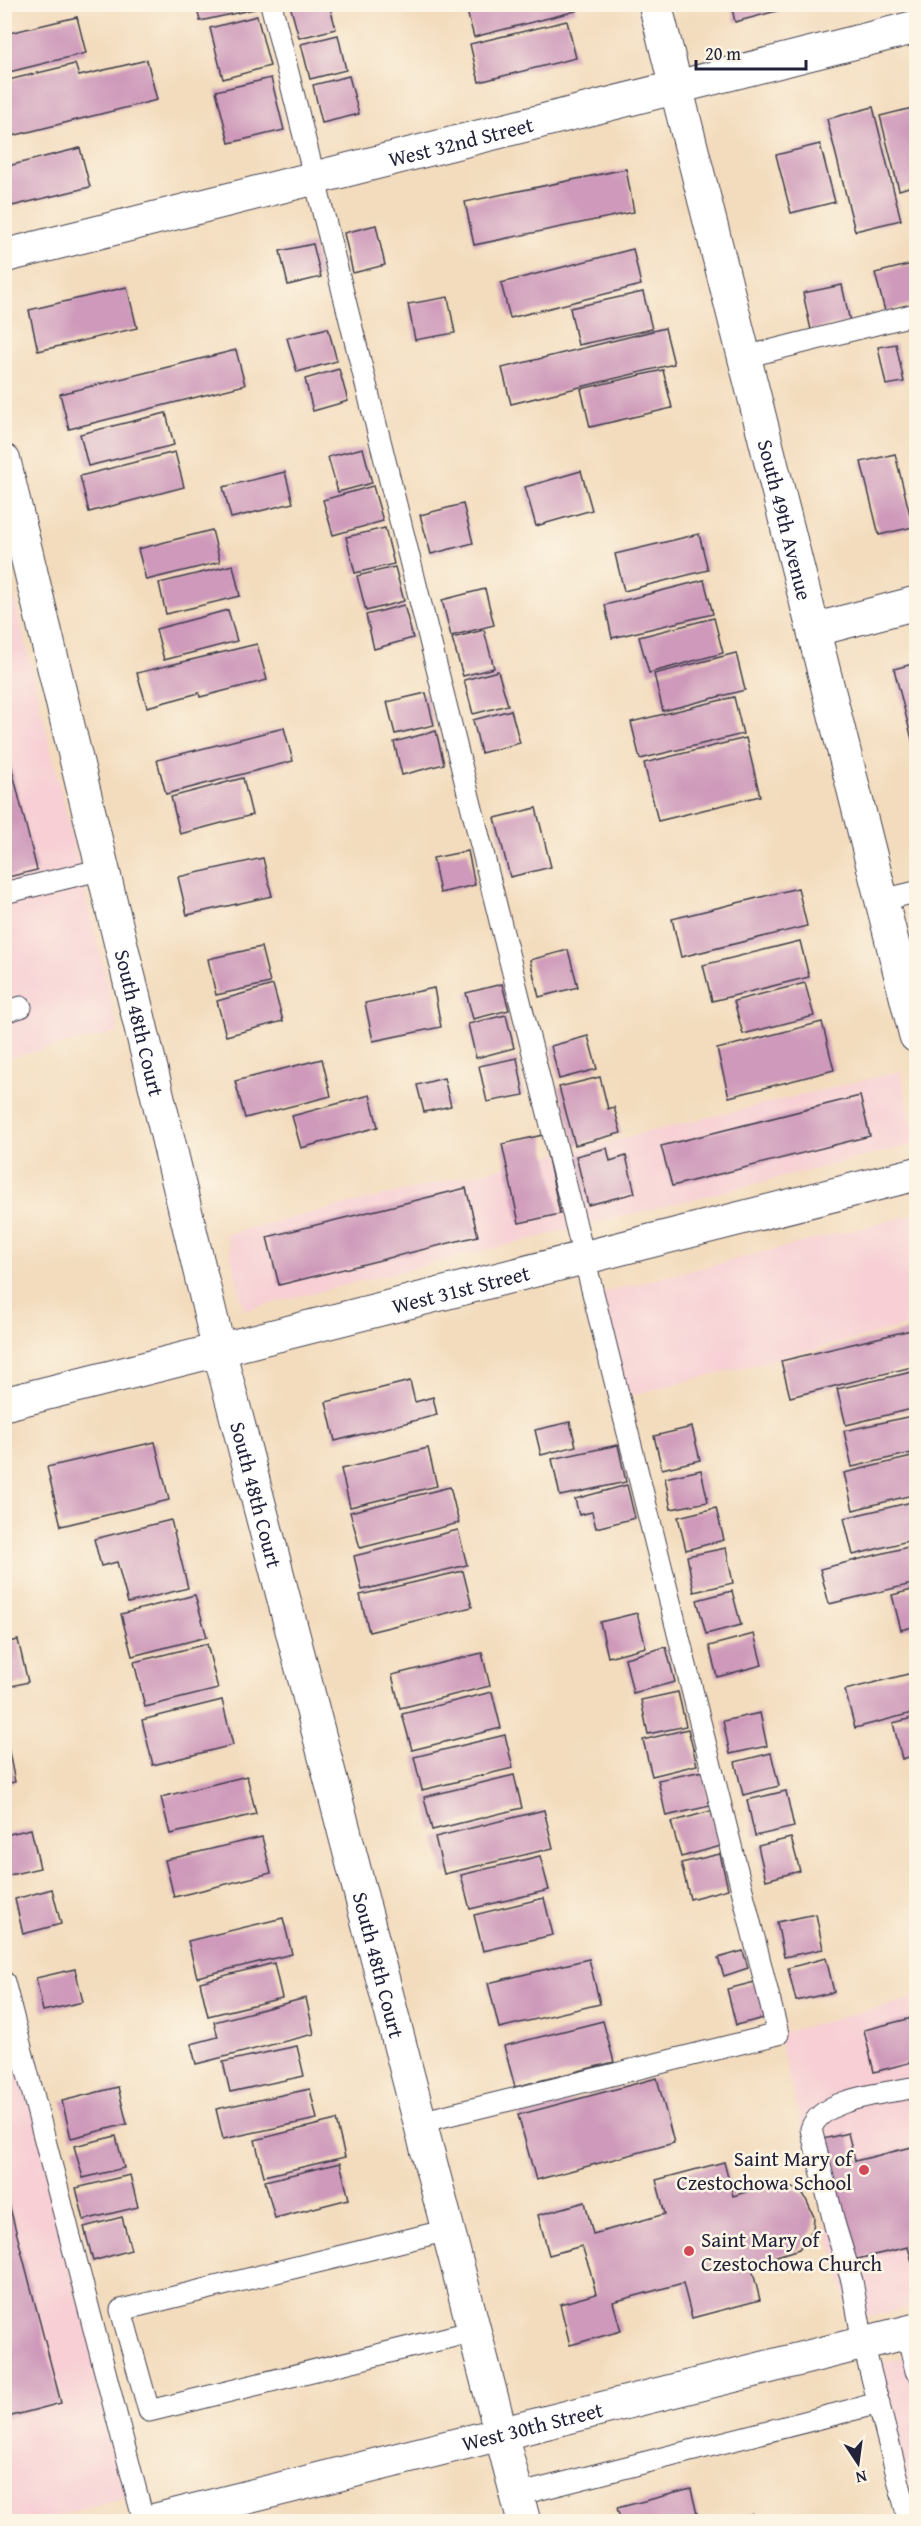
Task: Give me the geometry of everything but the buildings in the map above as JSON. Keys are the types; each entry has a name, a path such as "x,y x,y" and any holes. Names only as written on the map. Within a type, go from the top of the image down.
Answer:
{"street":[{"name":"South 49th Avenue","path":"655,4 916,1036"},
{"name":"West 32nd Street","path":"4,256 916,27"},
{"name":"South 48th Court","path":"4,461 219,1350 521,2508"},
{"path":"814,630 916,603"},
{"name":"West 31st Street","path":"4,1404 916,1174"},
{"name":"West 30th Street","path":"146,2522 912,2331"}],"lane":[{"path":"271,4 778,2034 420,2122"},
{"path":"745,357 916,314"},
{"path":"4,893 103,869"},
{"path":"882,900 916,892"},
{"path":"4,1982 146,2522"},
{"path":"909,2522 863,2343 852,2281 835,2226 811,2129 814,2120 826,2110 849,2101 911,2088"},
{"path":"448,2229 121,2310 137,2372 149,2411 475,2331"},
{"path":"912,2331 916,2371"},
{"path":"108,2380 137,2372"},
{"path":"521,2508 879,2403"}],"shaded area":[{"path":"4,553 119,1032 5,1059 4,1059"},
{"path":"901,1071 916,1144 244,1310 226,1234"},
{"path":"916,1214 916,1324 619,1398 593,1295"},
{"path":"4,1982 138,2495 37,2521 5,2521"},
{"name":"Saint Mary of Czestochowa School","path":"916,1998 916,2306 851,2322 778,2034"},
{"path":"916,2354 916,2508 906,2511 869,2366"}],"place":[{"name":"Saint Mary of Czestochowa School","path":"864,2170"},
{"name":"Saint Mary of Czestochowa Church","path":"689,2251"}]}
